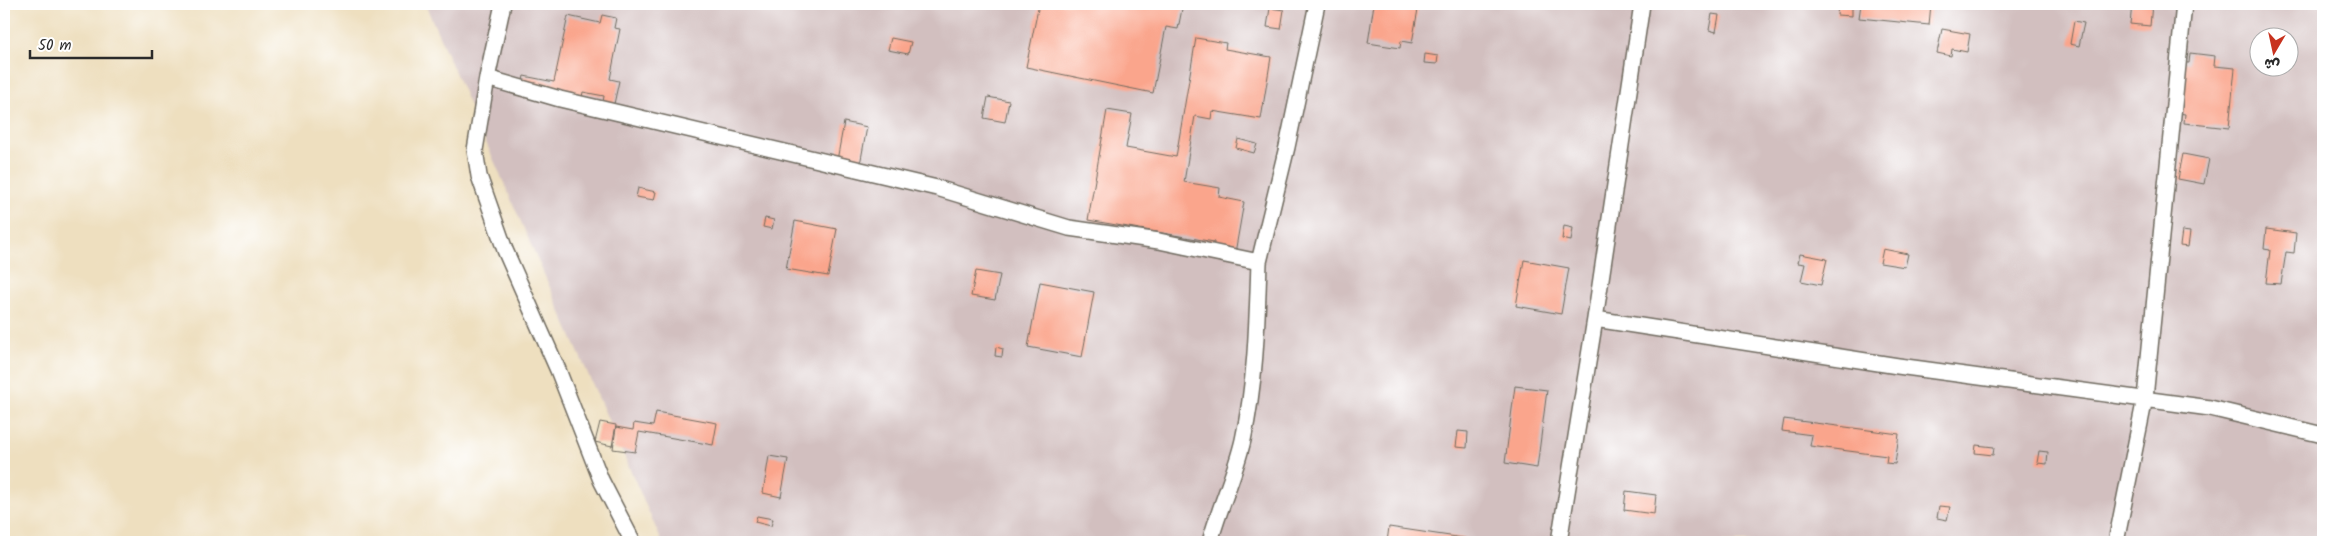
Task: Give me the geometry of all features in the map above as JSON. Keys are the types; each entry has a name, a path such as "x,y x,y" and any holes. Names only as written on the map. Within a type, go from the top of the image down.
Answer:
{"street":[{"path":"503,4 487,78 475,150 479,176 505,250 558,370 601,480 633,542"},
{"path":"1210,542 1242,442 1252,392 1256,349 1259,262 1288,147 1317,4"},
{"path":"1559,542 1595,319 1642,4"},
{"path":"2116,542 2145,398 2184,4"},
{"path":"487,78 560,99 937,188 1069,228 1160,241 1259,262"},
{"path":"1595,319 1898,366 2210,408 2323,435"}],"shaded area":[{"path":"425,4 2323,4 2323,542 662,542"}],"building":[{"path":"1039,4 1183,4 1178,29 1166,27 1153,93 1026,67"},
{"path":"1374,4 1418,9 1412,43 1401,41 1400,48 1368,43"},
{"path":"1861,4 1931,4 1929,25 1859,18"},
{"path":"2132,4 2152,4 2150,26 2130,24"},
{"path":"1838,5 1852,6 1852,16 1837,15"},
{"path":"1270,8 1284,10 1281,29 1267,27"},
{"path":"1712,14 1719,15 1716,32 1709,30"},
{"path":"602,15 616,18 614,28 620,29 610,79 619,81 614,104 603,102 604,96 583,92 582,97 522,84 524,76 554,82 568,16 600,23"},
{"path":"2074,21 2084,23 2079,46 2070,44"},
{"path":"1942,29 1970,34 1967,52 1952,49 1951,56 1937,53"},
{"path":"891,38 911,42 908,54 888,50"},
{"path":"1196,38 1226,43 1225,49 1271,57 1261,119 1212,111 1211,119 1195,116 1184,182 1220,188 1219,197 1244,202 1235,253 1213,249 1214,242 1088,220 1107,110 1132,114 1126,148 1176,157"},
{"path":"2190,53 2215,56 2214,66 2235,68 2229,128 2184,123 2185,114 2171,112 2176,62 2189,63"},
{"path":"1425,54 1438,56 1437,64 1424,63"},
{"path":"988,97 1009,101 1005,122 984,118"},
{"path":"844,122 867,127 859,170 836,166"},
{"path":"1238,139 1257,144 1254,153 1236,148"},
{"path":"2183,154 2209,159 2204,184 2178,179"},
{"path":"638,188 656,192 654,200 636,197"},
{"path":"765,218 774,220 772,229 763,227"},
{"path":"795,221 837,229 828,276 786,269"},
{"path":"1564,226 1573,228 1571,241 1562,239"},
{"path":"2266,229 2296,233 2294,253 2286,252 2281,284 2266,283 2270,250 2264,249"},
{"path":"2182,231 2190,232 2188,247 2180,246"},
{"path":"1883,249 1908,254 1905,267 1880,263"},
{"path":"1800,254 1827,259 1821,285 1801,281 1805,264 1798,263"},
{"path":"1524,260 1569,268 1561,314 1516,306"},
{"path":"976,271 1000,275 995,300 971,296"},
{"path":"1040,282 1094,292 1082,357 1028,347"},
{"path":"996,347 1003,349 1002,357 995,356"},
{"path":"1515,386 1547,390 1537,468 1505,463"},
{"path":"656,412 717,423 713,445 639,432 635,452 613,449 616,427 633,430 634,423 653,426"},
{"path":"1784,419 1899,434 1895,464 1886,463 1887,456 1810,446 1812,435 1782,431"},
{"path":"600,422 616,425 612,446 595,442"},
{"path":"1458,431 1468,432 1467,448 1456,447"},
{"path":"1976,445 1994,447 1993,455 1975,453"},
{"path":"2039,451 2048,452 2047,464 2037,463"},
{"path":"769,456 788,459 781,497 763,493"},
{"path":"1626,491 1656,495 1654,514 1624,510"},
{"path":"1939,506 1950,507 1947,520 1937,518"},
{"path":"757,516 773,519 771,526 755,522"},
{"path":"1389,527 1470,539 1470,542 1387,542"}]}
